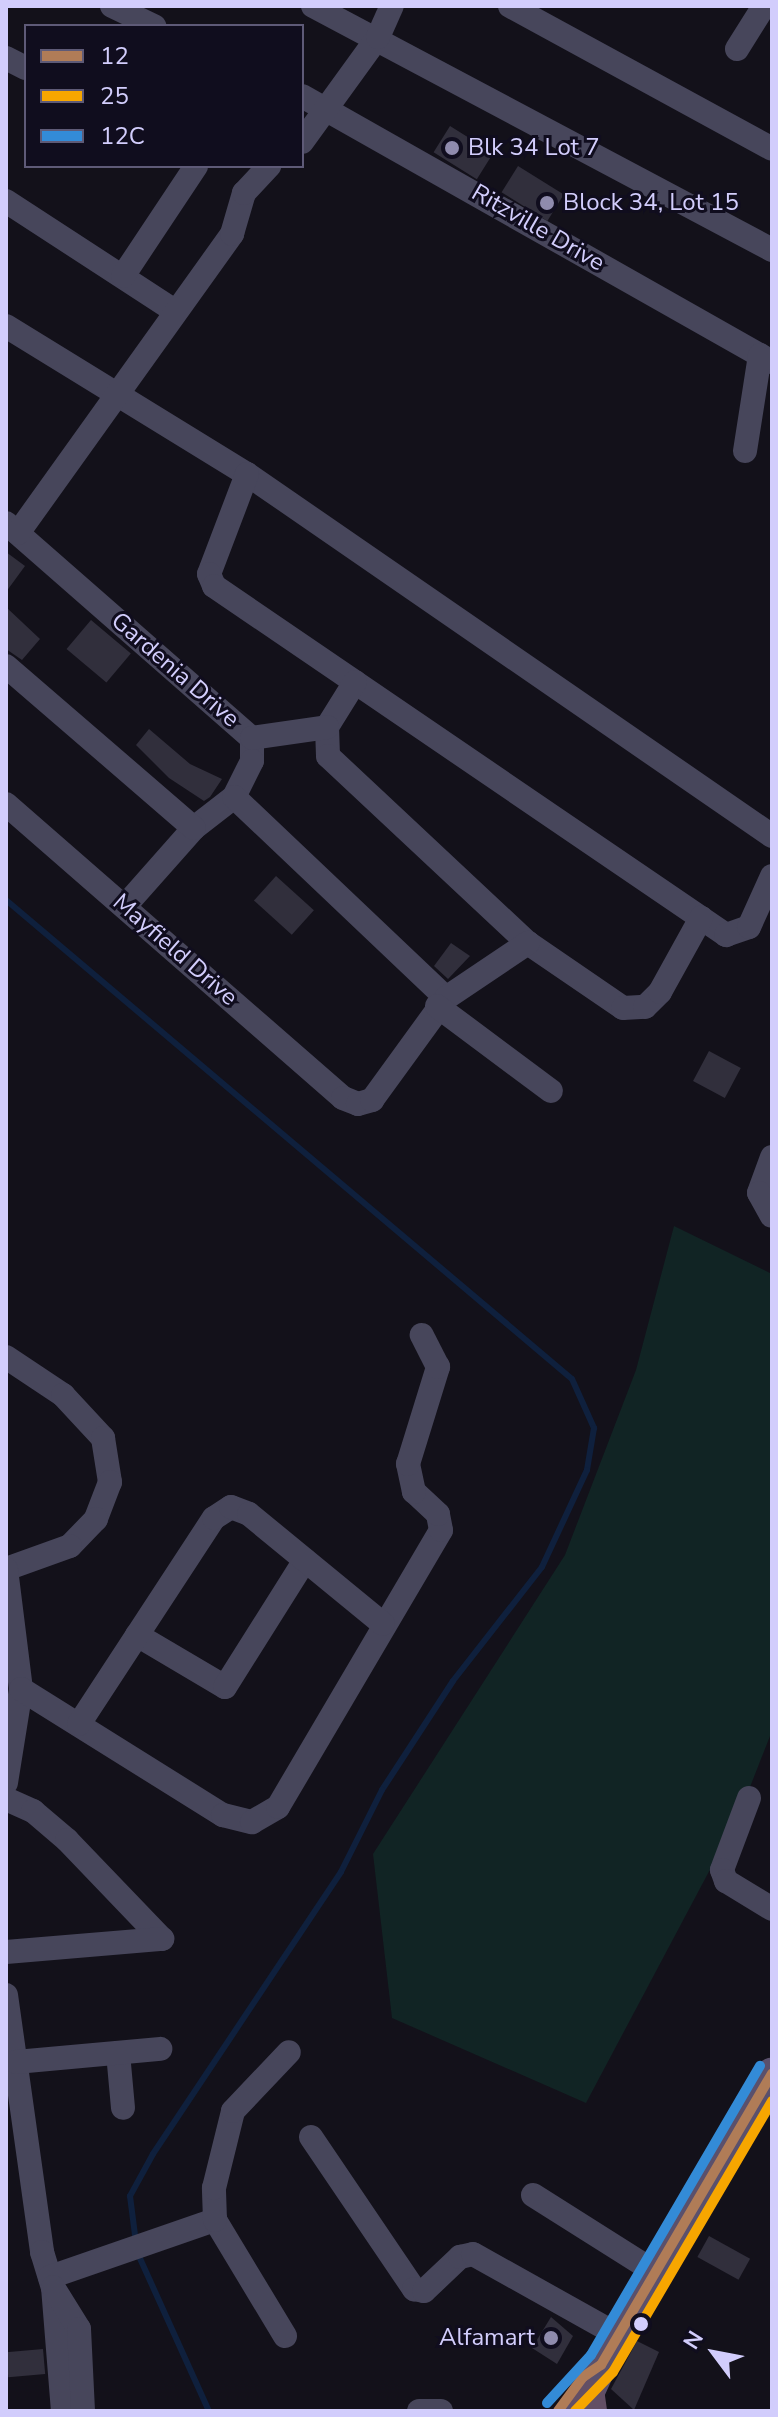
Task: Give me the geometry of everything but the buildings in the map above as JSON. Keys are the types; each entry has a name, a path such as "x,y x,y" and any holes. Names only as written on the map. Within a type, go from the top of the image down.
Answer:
{"main road":[{"path":"583,2399 772,2073"}],"street":[{"path":"112,6 150,24"},
{"path":"313,6 378,37 772,250"},
{"path":"304,140 378,37 392,6"},
{"path":"510,6 772,149"},
{"path":"737,49 764,6"},
{"path":"6,58 24,67"},
{"name":"Ritzville Drive","path":"304,97 766,358"},
{"path":"123,276 195,168"},
{"path":"12,528 117,397 232,234 252,180 267,168"},
{"path":"6,201 175,311"},
{"path":"6,326 117,397 247,474 772,836"},
{"path":"745,451 766,358"},
{"path":"247,474 209,574 214,586 726,935 739,935 772,876"},
{"name":"Gardenia Drive","path":"12,528 252,738 252,761 234,797 194,828 125,906"},
{"path":"6,666 194,828"},
{"path":"355,682 327,727 328,756 528,943 623,1008 645,1007 660,992 701,918"},
{"path":"252,738 327,727"},
{"path":"234,797 442,1002 551,1091"},
{"name":"Mayfield Drive","path":"6,804 343,1098 358,1104 372,1100 442,1002"},
{"path":"442,1002 528,943"},
{"path":"772,1157 759,1193 772,1216"},
{"path":"21,1689 223,1815 252,1822 278,1807 441,1530 438,1514 414,1492 408,1464 438,1367 422,1335"},
{"path":"6,1357 63,1395 103,1438 110,1482 96,1519 70,1546 6,1569 21,1689 6,1783"},
{"path":"79,1724 214,1518 231,1507 249,1514 383,1624"},
{"path":"137,1635 225,1687 305,1560"},
{"path":"749,1798 722,1870 726,1881 772,1909"},
{"path":"6,1799 33,1811 67,1840 162,1939 6,1952"},
{"path":"6,1995 51,2282 74,2311 72,2357 63,2411"},
{"path":"16,2062 160,2049"},
{"path":"285,2336 215,2220 220,2146 233,2111 289,2052"},
{"path":"118,2053 123,2108"},
{"path":"311,2137 414,2289 424,2291 460,2257 473,2254 618,2335"},
{"path":"533,2195 655,2272"},
{"path":"51,2282 125,2251 215,2220"},
{"path":"72,2357 83,2411"},
{"path":"419,2411 441,2411"}],"green space":[{"path":"674,1226 772,1274 772,1731 739,1815 586,2103 392,2018 373,1854 565,1555 636,1370"}],"waterway":[{"path":"6,900 572,1379 594,1428 587,1470 542,1567 453,1681 382,1790 341,1872 153,2154 130,2196 136,2243"},
{"path":"138,2254 209,2411"}],"transit line":[{"name":"12C","path":"547,2403 591,2355 760,2066"},
{"name":"12","path":"558,2411 583,2377 601,2365 772,2073"},
{"name":"25","path":"575,2411 613,2372 772,2101"}],"place":[{"name":"Blk 34 Lot 7","path":"452,148"},
{"name":"Block 34, Lot 15","path":"547,203"},
{"name":"Alfamart","path":"551,2338"}]}
